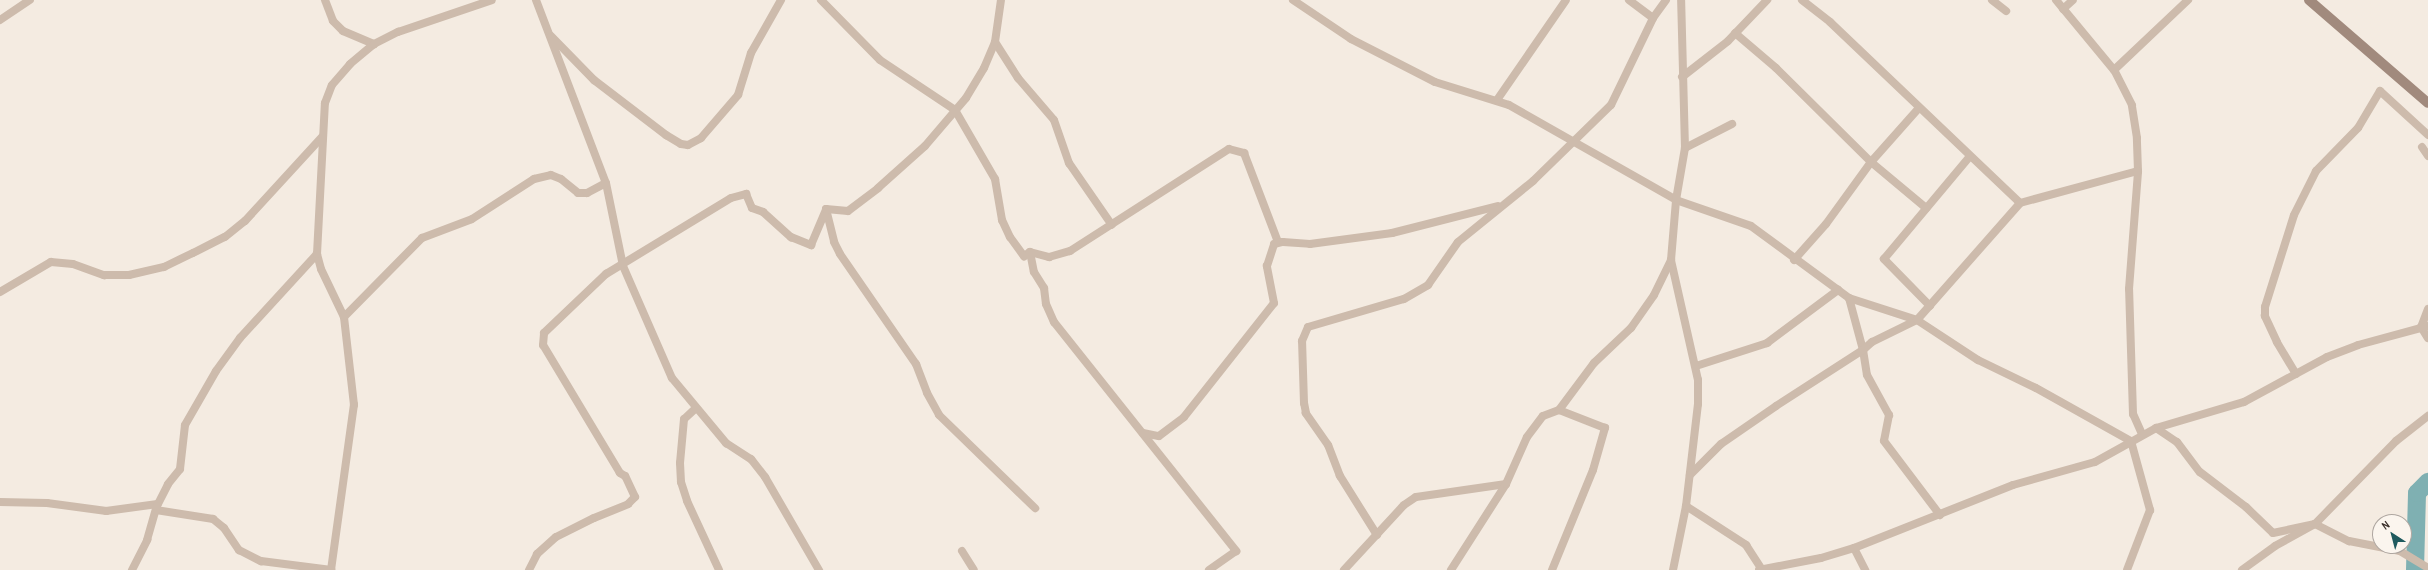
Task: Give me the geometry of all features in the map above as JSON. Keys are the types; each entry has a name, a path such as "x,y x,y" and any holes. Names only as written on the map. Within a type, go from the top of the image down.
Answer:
{"street":[{"path":"0,20 30,0"},
{"path":"325,0 333,21 343,32 374,44"},
{"path":"0,502 47,503 106,511 157,507 213,519 224,528 239,550 261,561 331,570 347,467 354,405 344,317 323,274 317,254 326,103 332,86 350,64 374,44 398,32 492,0"},
{"path":"536,0 547,33 606,183 623,266 672,378 726,443 751,459 765,477 820,570"},
{"path":"547,33 594,80 666,135 681,144 688,145 701,138 738,95 751,53 781,0"},
{"path":"821,0 880,60 955,110 995,179 1002,220 1010,237 1024,256 1030,252 1049,256 1064,254 1112,225 1229,149 1234,149 1244,153 1247,158 1278,242"},
{"path":"826,209 848,211 878,188 926,146 976,84 995,42 1001,0"},
{"path":"1293,0 1350,39 1435,82 1497,100 1574,140 1676,200 1751,226 1768,237 1794,260 1849,298 1918,320 1978,360 2036,388 2131,441 2150,510 2127,570"},
{"path":"1497,100 1566,0"},
{"path":"1629,0 1653,18"},
{"path":"1377,535 1340,476 1328,445 1306,413 1302,341 1308,327 1379,307 1418,292 1436,276 1458,242 1500,206 1533,181 1617,96 1653,18 1666,0"},
{"path":"1674,570 1686,506 1698,404 1696,366 1671,260 1676,200 1685,148 1681,0"},
{"path":"1682,76 1736,33 1767,0"},
{"path":"1802,0 1830,22 2020,203"},
{"path":"1992,0 2006,11"},
{"path":"2056,0 2114,70 2132,105 2138,171 2129,289 2133,414 2142,434"},
{"path":"2063,9 2073,0"},
{"path":"2114,70 2188,0"},
{"path":"2309,0 2428,103"},
{"path":"1736,33 1776,68 1871,162 1926,208"},
{"path":"995,42 1018,78 1054,120 1069,163 1112,225"},
{"path":"2296,374 2274,336 2265,316 2265,307 2294,215 2316,171 2358,128 2380,92 2428,136"},
{"path":"1794,260 1826,224 1871,162 1919,108"},
{"path":"1685,148 1732,124"},
{"path":"0,292 51,262 73,264 104,275 129,275 164,268 225,236 245,221 323,136"},
{"path":"2422,147 2428,156"},
{"path":"1930,306 1884,259 1970,156"},
{"path":"1690,475 1721,444 1863,350 1872,342 1918,320 2020,203 2138,171"},
{"path":"344,317 422,238 484,213 534,179 551,176 561,179 578,193 587,193 606,183"},
{"path":"529,570 537,554 556,537 594,518 628,504 635,498 626,476 620,473 543,345 544,333 606,274 623,266 731,198 746,194 752,208 763,212 791,238 811,245 826,209"},
{"path":"1143,433 1159,436 1176,426 1274,303 1267,266 1271,248 1278,242 1302,245 1392,233 1500,206"},
{"path":"826,209 834,242 840,254 916,364 938,415 1035,508"},
{"path":"1030,252 1034,272 1044,288 1046,304 1054,322 1236,551 1209,570"},
{"path":"132,570 147,540 157,507 168,484 180,469 185,425 216,371 240,338 317,254"},
{"path":"1451,570 1506,484 1527,437 1543,416 1560,410 1594,363 1631,328 1654,295 1671,260"},
{"path":"1696,366 1767,343 1838,290"},
{"path":"1849,298 1863,350 1867,375 1889,415 1884,440 1940,515"},
{"path":"2428,309 2424,326 2428,338"},
{"path":"1686,506 1746,546 1761,570 1821,558 1854,548 2012,485 2095,462 2142,434 2156,428 2226,409 2358,345 2424,326"},
{"path":"696,408 684,418 680,463 681,482 687,501 719,570"},
{"path":"1552,570 1590,477 1605,428 1560,410"},
{"path":"2242,570 2275,546 2316,524 2396,441 2428,416"},
{"path":"2156,428 2177,442 2200,472 2246,507 2273,533 2316,524 2349,541 2400,551 2428,568"},
{"path":"1344,570 1404,505 1416,497 1506,484"},
{"path":"1854,548 1865,570"},
{"path":"962,551 974,570"}],"waterway":[{"path":"2415,570 2417,493 2428,482"}]}
